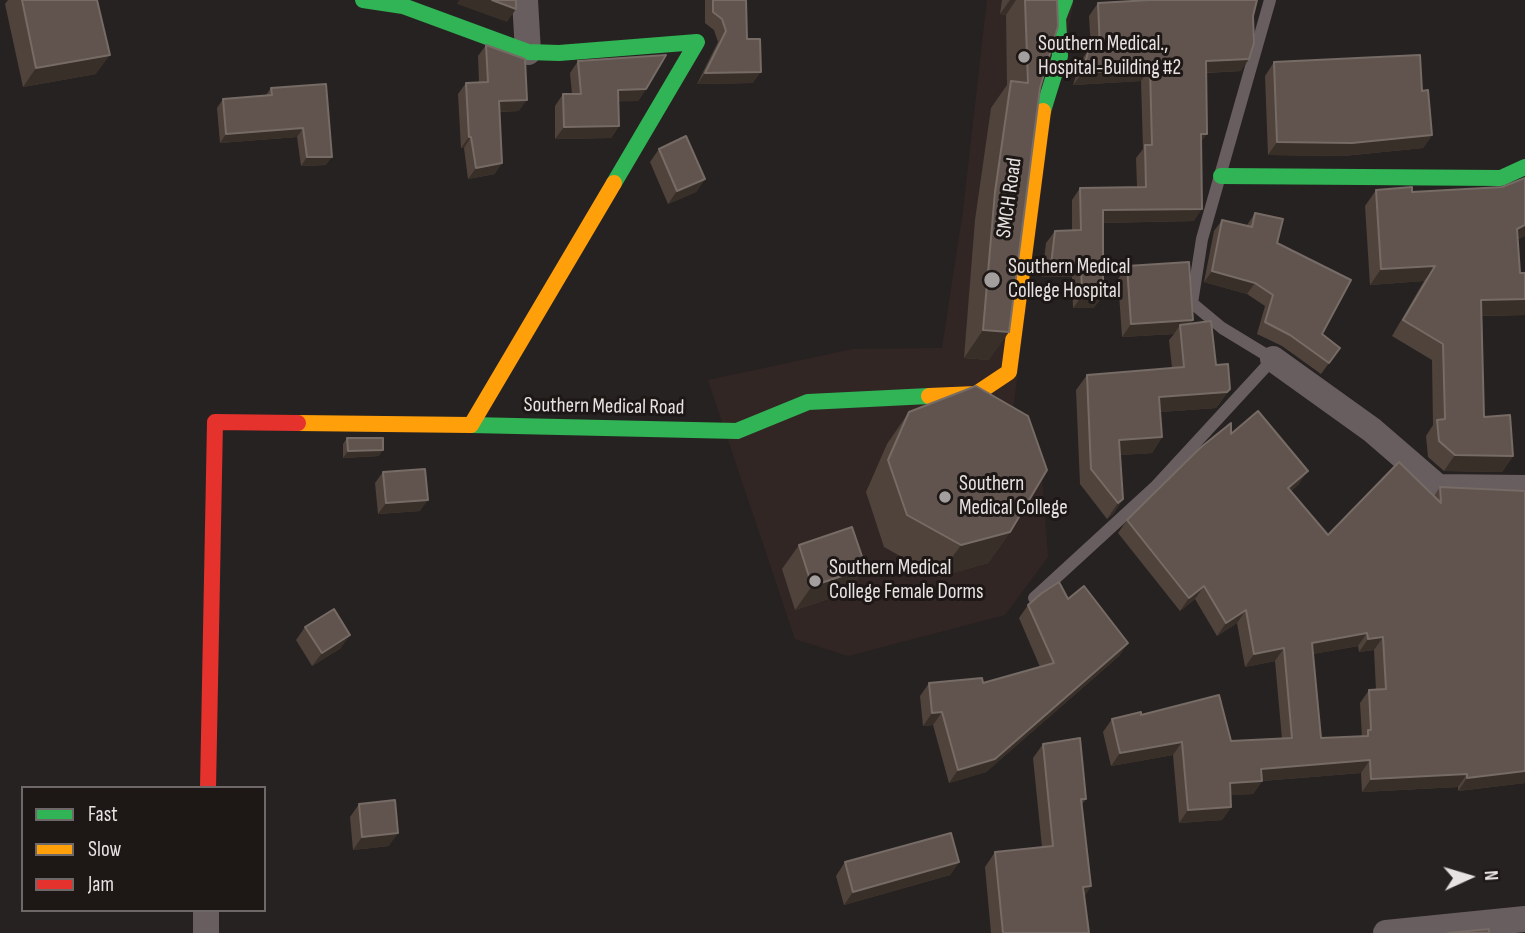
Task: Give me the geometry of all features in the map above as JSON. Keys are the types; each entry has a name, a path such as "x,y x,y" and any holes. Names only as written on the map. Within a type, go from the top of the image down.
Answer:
{"street":[{"path":"363,0 403,6 528,52 697,42 471,425"},
{"path":"525,0 528,52"},
{"name":"SMCH Road","path":"737,431 808,402 976,394 1009,372 1041,119 1060,56 1058,18 1065,0"},
{"path":"1221,176 1501,178 1525,167"},
{"path":"1273,359 1372,430 1438,486 1525,488"},
{"name":"Southern Medical Road","path":"208,786 215,422 737,431"},
{"path":"206,912 206,933"},
{"path":"1387,933 1525,919"}],"lane":[{"path":"1034,598 1155,488 1273,359 1222,328 1192,303 1202,239 1270,0"}],"shaded area":[{"name":"Southern Medical College Hospital","path":"987,0 1074,0 1050,125 1013,410 1041,463 1048,557 1005,615 848,656 795,639 708,380 853,349 942,348 963,211"}],"building":[{"path":"22,0 97,0 110,55 36,68"},
{"path":"492,0 516,0 516,9"},
{"path":"713,0 746,0 747,39 760,39 761,72 705,73 726,31 722,19 713,12"},
{"path":"1025,0 1057,0 1058,26 1040,88 1009,332 983,330 995,192 1011,81 1028,83"},
{"path":"1257,0 1253,16 1254,43 1249,59 1206,61 1207,134 1201,134 1202,209 1103,210 1103,296 1082,296 1081,264 1051,265 1055,231 1081,230 1080,188 1146,187 1145,145 1152,145 1150,68 1082,73 1089,49 1100,49 1098,3"},
{"path":"486,45 525,59 527,100 499,101 502,163 476,168 469,137 466,83 488,82"},
{"path":"666,55 646,89 618,90 619,126 564,127 563,94 581,94 578,61"},
{"path":"1420,55 1422,91 1428,90 1432,135 1352,143 1277,142 1274,62"},
{"path":"326,84 332,157 307,157 303,128 226,134 223,99 272,95 271,88"},
{"path":"686,136 705,179 677,191 659,149"},
{"path":"1525,178 1525,225 1517,229 1520,273 1525,273 1525,299 1481,300 1484,417 1510,415 1513,456 1455,455 1439,441 1437,420 1445,419 1443,344 1403,320 1435,266 1381,269 1376,190 1412,187 1412,192 1502,187"},
{"path":"1255,213 1283,219 1277,243 1351,280 1322,334 1340,348 1329,363 1290,335 1265,322 1273,295 1255,283 1212,271 1222,220 1252,227"},
{"path":"1189,262 1193,320 1131,324 1127,266"},
{"path":"1211,321 1216,365 1228,364 1230,389 1227,392 1159,397 1162,437 1119,440 1123,499 1118,503 1091,469 1087,375 1184,367 1180,325"},
{"name":"Southern Medical College","path":"976,386 1028,416 1047,470 1010,532 961,545 907,515 888,460 909,412"},
{"path":"1258,411 1308,471 1288,488 1328,535 1399,462 1441,503 1440,487 1525,491 1525,771 1467,778 1467,774 1371,779 1370,760 1261,769 1262,781 1230,783 1231,807 1188,810 1182,742 1120,753 1112,719 1141,712 1141,715 1219,695 1231,741 1292,738 1284,648 1254,654 1246,610 1226,623 1204,586 1189,598 1127,520 1200,448 1231,423 1231,434","holes":["1367,633 1368,639 1383,637 1386,689 1369,690 1371,730 1368,730 1368,736 1321,738 1312,643"]},
{"path":"347,438 383,438 383,450 348,451"},
{"path":"425,469 428,500 386,503 383,472"},
{"path":"852,527 866,568 812,586 799,545"},
{"path":"1059,582 1068,599 1084,586 1128,643 995,759 958,770 942,712 932,713 929,683 982,678 983,683 1054,663 1028,605"},
{"path":"334,609 350,635 322,653 305,627"},
{"path":"1080,738 1086,799 1081,799 1091,886 1083,887 1089,933 1003,933 995,852 1053,846 1043,744"},
{"path":"395,800 398,833 362,837 359,804"},
{"path":"951,833 959,862 853,892 845,862"},
{"path":"1489,929 1489,933 1448,933"}],"traffic: fast":[{"path":"363,0 403,6 528,52 559,53 697,42 614,183"},
{"path":"1043,111 1060,56 1058,18 1065,0"},
{"path":"1221,176 1501,178 1525,167"},
{"path":"471,425 737,431 808,402 929,396"}],"traffic: slow":[{"path":"929,396 976,394 1009,372 1043,111"},
{"path":"298,423 471,425 614,183"}],"traffic: jam":[{"path":"208,786 215,422 298,423"}],"place":[{"name":"Southern Medical., Hospital-Building #2","path":"1024,57"},
{"name":"Southern Medical College Hospital","path":"992,280"},
{"name":"Southern Medical College","path":"945,497"},
{"name":"Southern Medical College Female Dorms","path":"815,581"}]}
